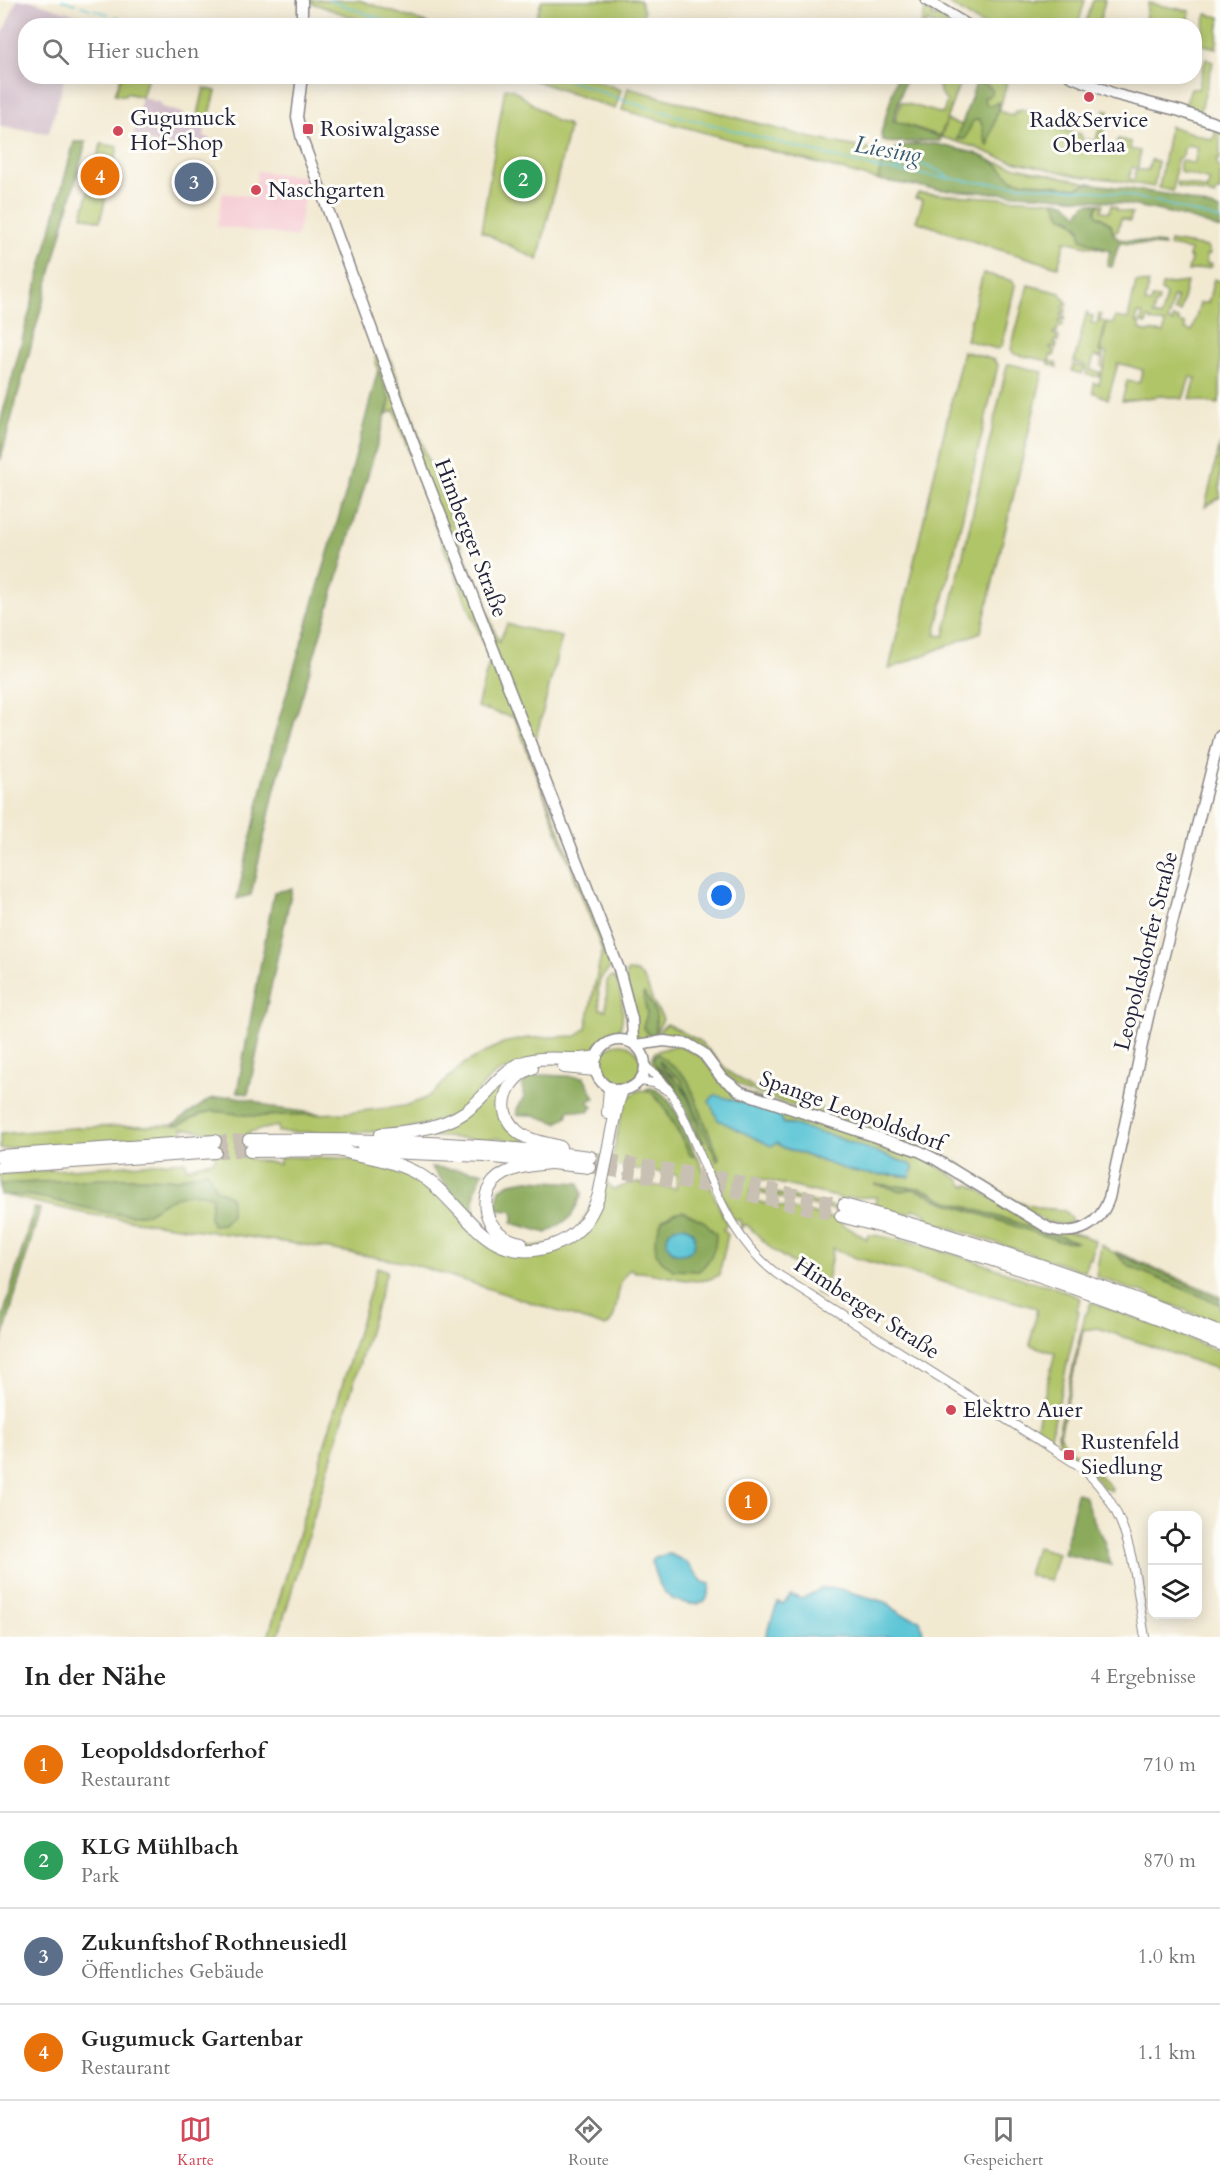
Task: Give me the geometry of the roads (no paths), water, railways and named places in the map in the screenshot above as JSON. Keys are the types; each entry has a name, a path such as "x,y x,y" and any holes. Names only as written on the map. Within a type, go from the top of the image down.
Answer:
{"highway":[{"path":"335,1144 449,1122 463,1115 507,1072 531,1060 585,1059 596,1063"},
{"path":"587,1160 566,1148 534,1140 517,1131 509,1122 504,1100 507,1089 523,1071 533,1067 596,1063"},
{"path":"335,1144 418,1173 444,1193 474,1227 495,1243 524,1251 542,1249 559,1244 575,1234 594,1209 599,1195 618,1102 616,1089"},
{"path":"587,1160 550,1163 516,1169 504,1174 495,1180 489,1189 486,1211 490,1224 499,1234 511,1241 540,1243 563,1233 581,1218 588,1207 592,1193 610,1101 616,1089"},
{"path":"250,1145 423,1142 587,1160"},
{"path":"335,1144 550,1163"},
{"path":"0,1156 215,1146 0,1167"},
{"path":"1220,1332 1150,1303 1041,1264 962,1239 843,1210 1040,1275 1148,1314 1220,1344"}],"main road":[{"path":"302,0 302,18"},
{"path":"926,0 956,18"},
{"name":"Himberger Straße","path":"302,84 297,121 313,171 424,472 619,969 632,1018 634,1044"},
{"path":"1090,84 1114,94 1180,111 1220,125"},
{"name":"Leopoldsdorfer Straße","path":"1096,1216 1106,1196 1112,1176 1148,1017 1220,736"},
{"name":"Himberger Straße","path":"618,1039 622,1034 628,1008"},
{"path":"645,1063 643,1053 634,1044 618,1039 604,1045 596,1063 601,1081 616,1089 634,1086 640,1081 645,1063 652,1050 670,1042"},
{"name":"Spange Leopoldsdorf","path":"634,1044 658,1041 679,1042 696,1048 721,1077 741,1092 919,1151 1026,1217 1065,1227 1078,1225 1096,1216"}],"street":[{"name":"Himberger Straße","path":"645,1063 663,1080 680,1105 731,1222 742,1241 757,1257 777,1274 1078,1465 1097,1483 1124,1526 1145,1637"},
{"path":"640,1081 654,1083 670,1091"}],"water":[{"path":"715,1095 777,1113 784,1124 827,1134 912,1165 910,1177 857,1172 784,1148 777,1143 771,1146 718,1120 709,1101"},
{"path":"681,1226 691,1230 695,1240 691,1250 681,1254 671,1250 667,1240 671,1230"},
{"path":"670,1554 686,1562 703,1582 710,1584 704,1601 692,1604 672,1599 661,1587 652,1562 655,1557"},
{"path":"822,1588 840,1589 888,1603 899,1613 920,1620 924,1637 765,1637 778,1602 783,1604 791,1595 802,1599"}],"waterway":[{"name":"Liesing","path":"329,0 378,18"},
{"path":"71,3 75,4"},
{"path":"81,6 90,9"},
{"path":"94,10 108,14"},
{"name":"Liesing","path":"580,84 663,112 880,169 975,182 1109,192 1159,202 1220,220"},
{"path":"895,170 915,163 933,168 949,177"}],"tunnel":[{"path":"215,1141 249,1140"},
{"path":"215,1152 250,1151"},
{"path":"590,1157 720,1177 844,1205"},
{"path":"589,1167 719,1189 841,1216"}],"place":[{"name":"Rad&Service Oberlaa","path":"1089,97"},
{"name":"Rosiwalgasse","path":"308,129"},
{"name":"Gugumuck Hof-Shop","path":"118,131"},
{"name":"Gugumuck Gartenbar","path":"100,176"},
{"name":"KLG Mühlbach","path":"523,179"},
{"name":"Zukunftshof Rothneusiedl","path":"194,182"},
{"name":"Naschgarten","path":"256,190"},
{"name":"Elektro Auer","path":"951,1410"},
{"name":"Rustenfeld Siedlung","path":"1069,1455"},
{"name":"Leopoldsdorferhof","path":"748,1501"}]}
